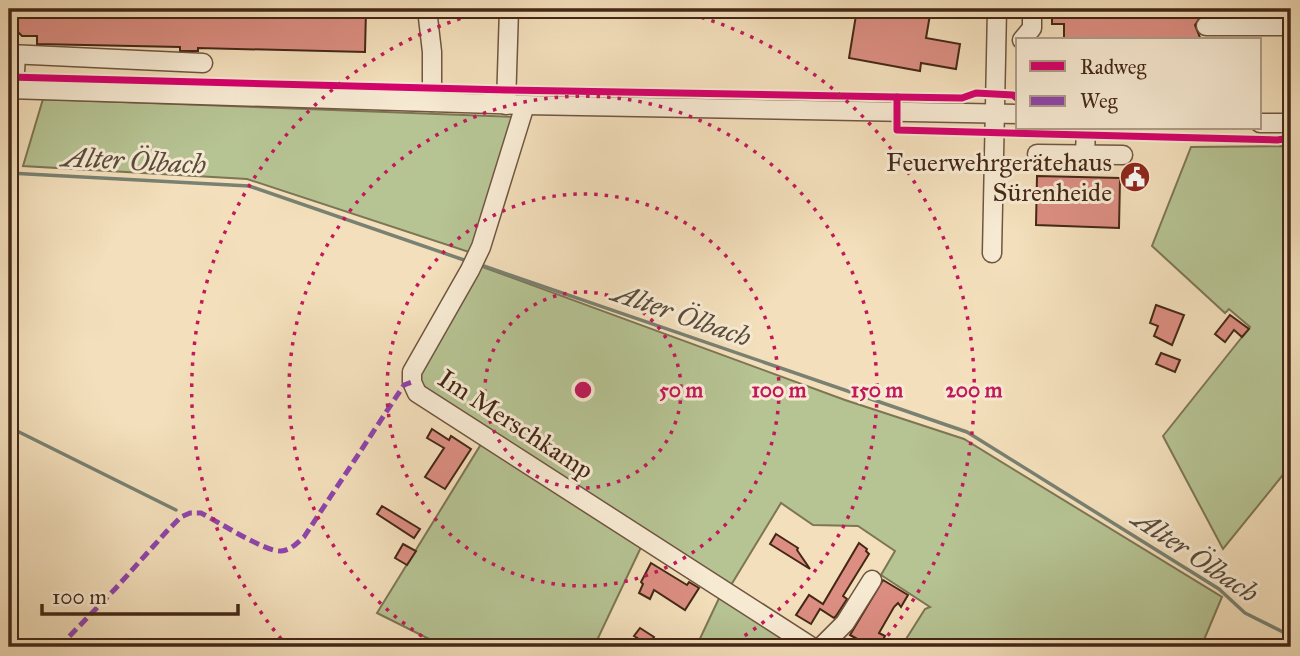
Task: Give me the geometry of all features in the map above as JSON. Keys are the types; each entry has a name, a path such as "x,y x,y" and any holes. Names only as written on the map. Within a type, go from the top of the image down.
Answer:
{"street":[{"path":"427,9 432,52 432,102"},
{"path":"506,105 509,9"},
{"path":"992,253 997,9"},
{"path":"1024,38 1032,28 1032,9"},
{"path":"1206,26 1286,26 1291,22"},
{"path":"203,63 13,55 11,89 525,106 1016,114"},
{"name":"Im Merschkamp","path":"525,106 481,247 412,372 412,382 417,393 812,647"},
{"path":"1262,123 1291,123"},
{"path":"1085,155 1086,130"},
{"path":"1037,154 1123,155"},
{"path":"821,647 845,623 872,580"}],"green space":[{"path":"43,99 515,117 472,253 247,179 23,166"},
{"path":"1291,146 1291,465 1223,549 1163,436 1250,327 1229,309 1225,313 1152,246 1191,147"},
{"path":"480,266 845,400 964,439 1222,597 1201,647 901,647 925,609 930,607 881,575 895,551 858,526 813,525 781,503 728,590 422,390 416,373"},
{"path":"483,441 643,543 598,638 614,647 445,647 377,613"},
{"path":"721,594 801,647 696,647"}],"building":[{"path":"9,9 366,9 365,52 198,48 198,51 180,51 180,47 37,44 37,36 22,36 18,32 9,41"},
{"path":"857,9 931,9 926,38 960,44 956,69 921,63 920,71 849,58"},
{"path":"1052,9 1201,9 1201,16 1195,25 1200,38 1064,38 1064,24 1052,24"},
{"path":"1037,176 1120,178 1119,228 1036,225"},
{"path":"1156,305 1184,315 1172,345 1154,336 1158,326 1150,323"},
{"path":"1230,315 1249,329 1242,337 1234,330 1225,342 1215,334"},
{"path":"1161,353 1180,360 1175,372 1156,364"},
{"path":"432,429 449,440 451,436 471,449 445,489 425,477 444,448 427,438"},
{"path":"382,506 420,529 414,538 377,514"},
{"path":"776,534 798,548 810,569 770,544"},
{"path":"859,543 869,554 843,596 847,599 836,616 834,618 820,609 811,624 796,615 809,595 823,604"},
{"path":"403,544 416,551 407,565 395,558"},
{"path":"651,563 687,585 689,582 699,588 685,610 654,590 650,599 639,593 643,584 641,582"},
{"path":"883,580 908,595 901,607 898,603 894,607 879,633 885,636 879,647 858,647 861,641 850,635"},
{"path":"640,628 654,637 649,645 634,636"}],"waterway":[{"name":"Alter Ölbach","path":"9,173 249,186 467,261"},
{"name":"Alter Ölbach","path":"478,264 967,432 1219,589 1245,613 1291,636"},
{"path":"9,427 176,510"}],"marked path":[{"path":"59,647 167,531 181,517 190,513 201,513 253,542 274,550 281,551 294,546 304,537 404,385 412,382"}],"cycle path":[{"path":"9,77 897,97 962,98 976,93 1016,97"},
{"path":"897,97 897,130 1277,140 1291,138"}],"place":[{"name":"Feuerwehrgerätehaus Sürenheide","path":"1135,177"}]}
